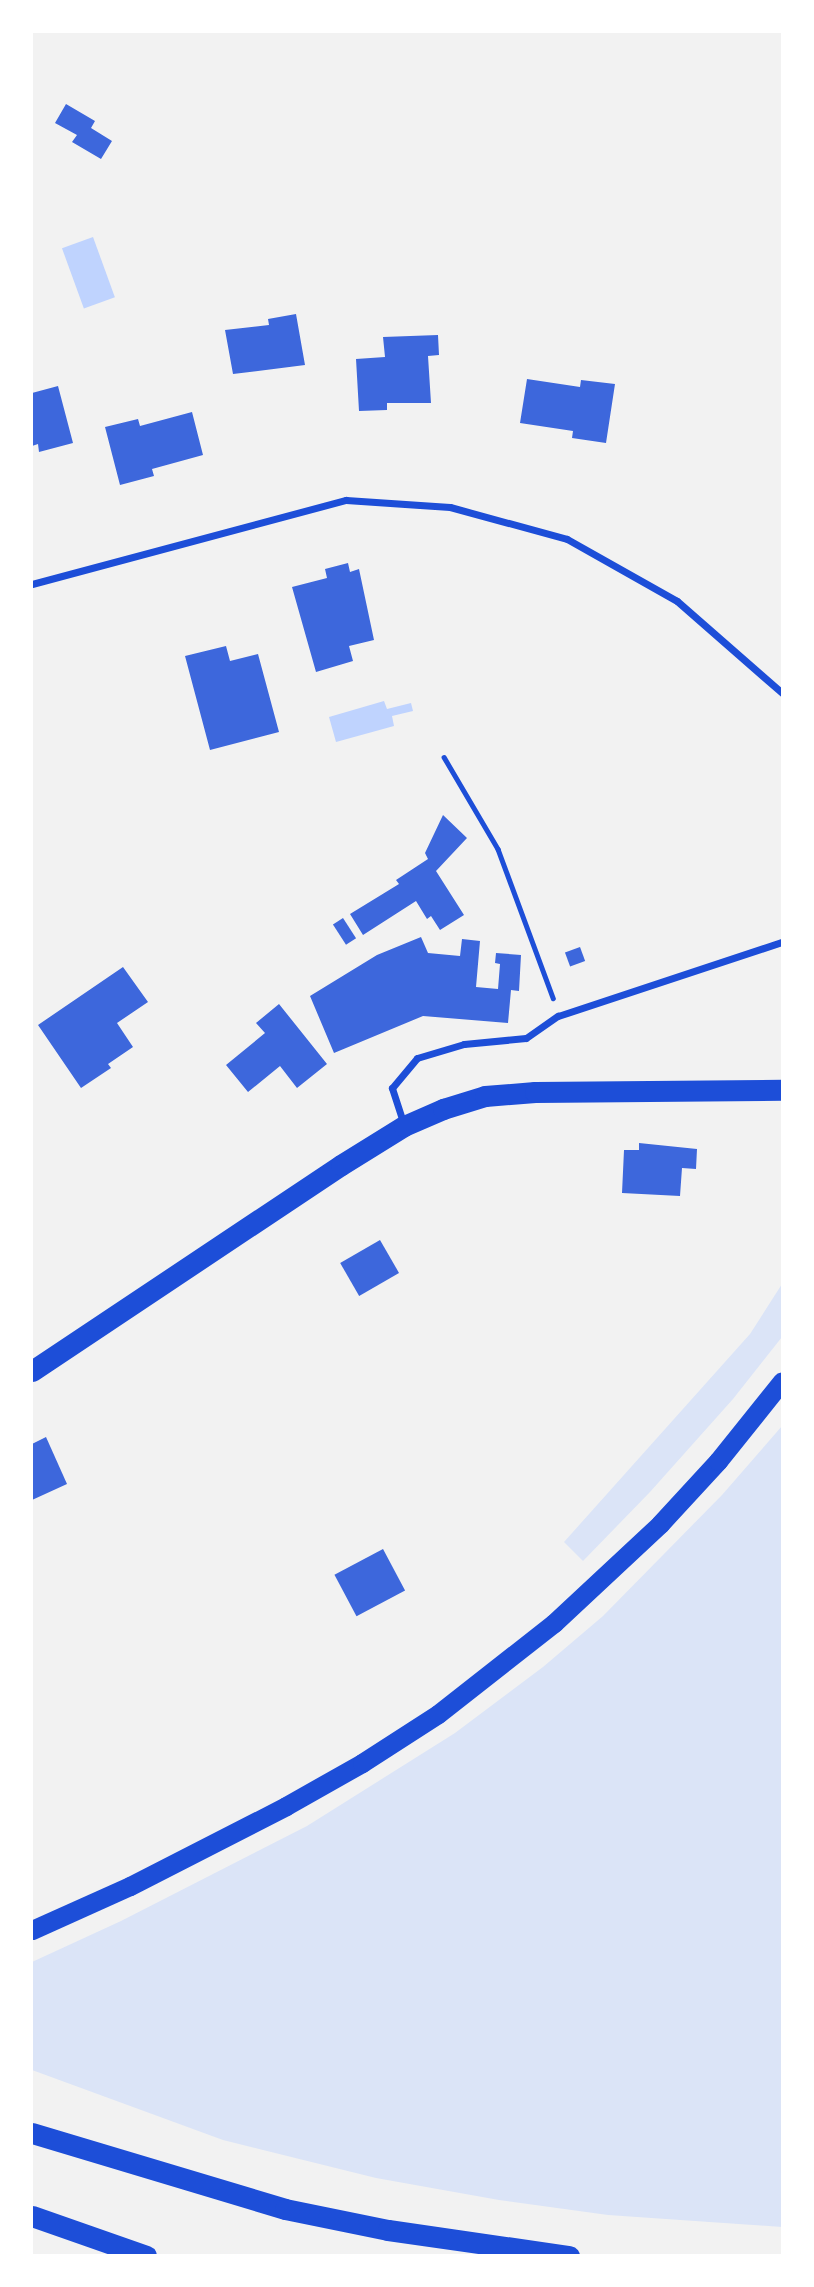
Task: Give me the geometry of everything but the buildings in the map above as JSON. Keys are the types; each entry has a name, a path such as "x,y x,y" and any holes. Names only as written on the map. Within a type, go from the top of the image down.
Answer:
{"highway":[{"path":"32,1371 289,1198 404,1126 443,1109 485,1096 596,1090 782,1090"},
{"path":"32,1930 130,1886 286,1806 362,1763 438,1714 554,1623 652,1533 718,1461 782,1381"},
{"path":"32,2133 285,2209 388,2230 569,2256"},
{"path":"32,2216 146,2256"}],"street":[{"path":"32,584 346,500 450,507 567,539 677,601 782,693"},
{"path":"404,1126 392,1088 417,1058 464,1044 526,1038 558,1016 782,942"}],"path":[{"path":"444,757 498,849 558,1016"}],"shaded area":[{"path":"782,1284 782,1337 733,1399 650,1492 583,1561 564,1542 750,1334"},
{"path":"782,1426 782,2227 608,2215 499,2200 376,2178 223,2140 32,2070 32,1962 121,1921 307,1826 455,1733 543,1667 603,1616 722,1495"}],"water":[{"path":"93,237 115,297 84,308 62,248"},
{"path":"384,701 387,709 411,703 413,711 392,716 394,726 336,742 329,717"}]}
